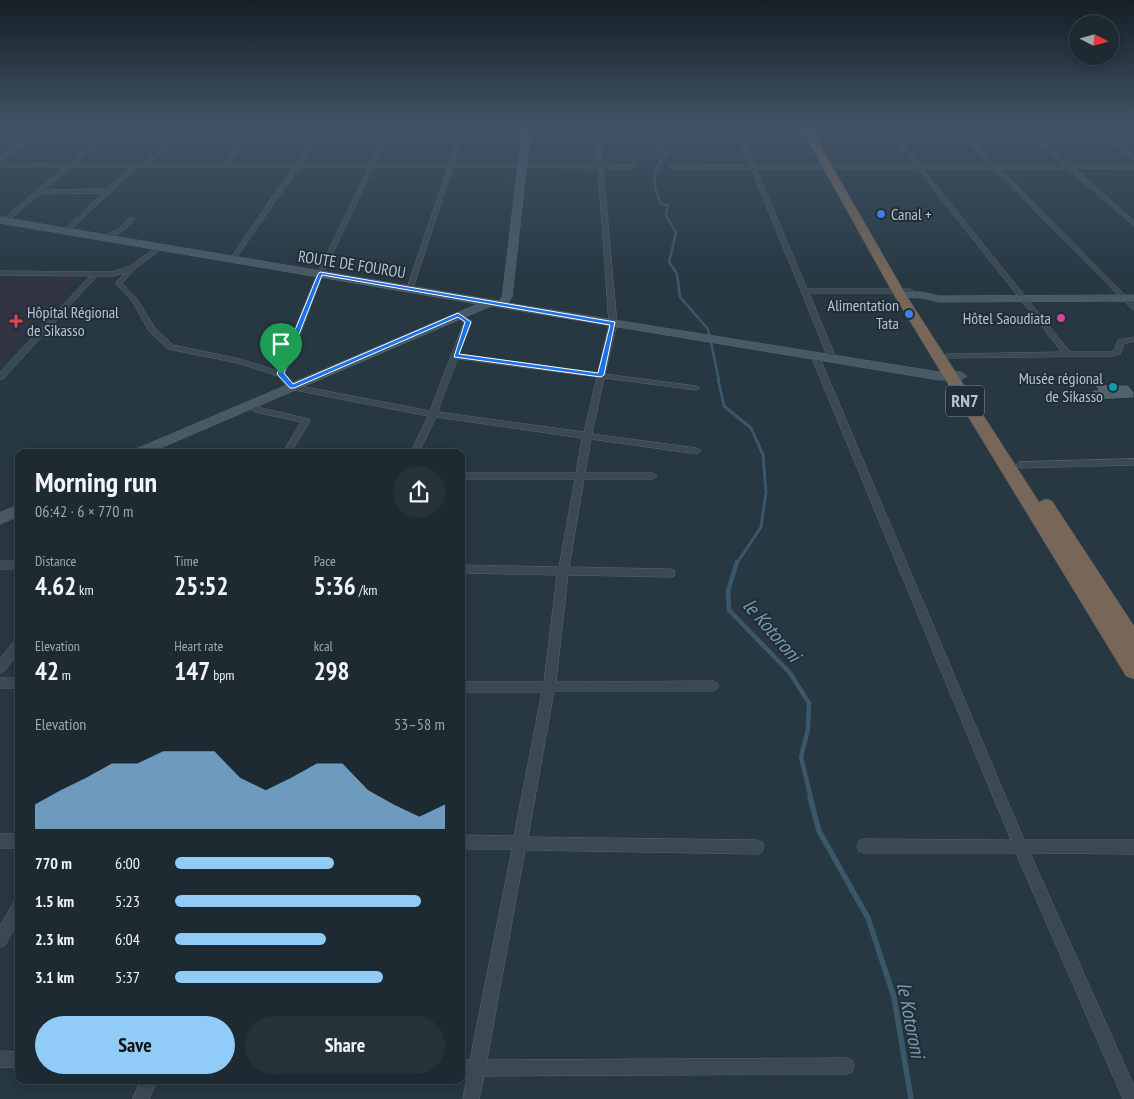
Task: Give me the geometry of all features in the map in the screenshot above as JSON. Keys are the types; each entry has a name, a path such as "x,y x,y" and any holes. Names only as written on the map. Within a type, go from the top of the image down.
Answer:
{"highway":[{"name":"RN7","path":"839,177 955,376 1133,668"},
{"name":"RN7","path":"908,294 949,356 955,376 1020,465 1134,643"}],"street":[{"path":"2,220 56,177"},
{"path":"66,231 123,177"},
{"path":"233,259 290,177"},
{"path":"281,374 320,274 368,177"},
{"path":"410,288 447,177"},
{"path":"148,449 458,315 497,303 507,297 521,177"},
{"path":"471,1099 469,1068 521,842 549,688 563,571 587,436 613,324 601,177"},
{"path":"757,177 832,358"},
{"path":"927,177 1068,355"},
{"path":"1005,177 1126,297 1134,308"},
{"path":"1080,177 1134,224"},
{"path":"39,192 108,192"},
{"path":"104,238 120,230 132,219"},
{"name":"ROUTE DE FOUROU","path":"2,220 613,324 955,376"},
{"path":"160,247 118,283 135,300 152,329 171,347 240,361 281,374 292,387 434,414 697,451"},
{"path":"0,273 112,274 133,269"},
{"path":"0,377 96,273"},
{"path":"804,291 908,294 938,299 1020,296 1126,297 1134,293"},
{"path":"416,449 434,414 468,322 458,315"},
{"path":"949,356 1113,354 1117,352 1121,342 1134,339"},
{"path":"456,356 696,388"},
{"path":"815,356 1020,846 1130,1099"},
{"path":"251,404 258,410 306,421 289,449"},
{"path":"1020,465 1134,462"},
{"path":"465,476 652,476"},
{"path":"0,519 15,512"},
{"path":"0,565 15,565"},
{"path":"465,570 670,573"},
{"path":"0,668 15,648"},
{"path":"0,683 15,683"},
{"path":"465,687 713,686"},
{"path":"0,841 15,841"},
{"path":"465,842 757,847"},
{"path":"864,846 1134,847"},
{"path":"0,940 15,914"},
{"path":"0,1060 15,1060"},
{"path":"469,1068 846,1066"},
{"path":"141,1099 147,1084"}],"shaded area":[{"name":"Hôpital Régional de Sikasso","path":"0,276 80,276 50,309 43,309 23,331 30,332 0,364"}],"building":[{"name":"Musée régional de Sikasso","path":"1094,384 1128,385 1134,392 1134,398 1099,400 1091,390 1098,390"}],"waterway":[{"name":"le Kotoroni","path":"654,177 656,191 662,205 668,205 666,215 676,233 675,238"},
{"name":"le Kotoroni","path":"675,237 669,262 677,274 680,297 708,329 719,380"},
{"name":"le Kotoroni","path":"718,379 724,406 751,428 763,455 766,492 761,527 737,563"},
{"name":"le Kotoroni","path":"737,562 728,591 729,610 790,673 809,703 808,729 801,757 811,798"},
{"name":"le Kotoroni","path":"810,797 819,831 868,918 894,997 911,1099"}],"place":[{"name":"Canal +","path":"881,214"},
{"name":"Alimentation Tata","path":"909,314"},
{"name":"Hôtel Saoudiata","path":"1061,318"},
{"name":"Hôpital Régional de Sikasso","path":"16,321"},
{"name":"Musée régional de Sikasso","path":"1113,387"}],"route":[{"path":"320,274 613,324 601,375 456,356 468,322 458,315 292,387 281,374 320,274"}]}
